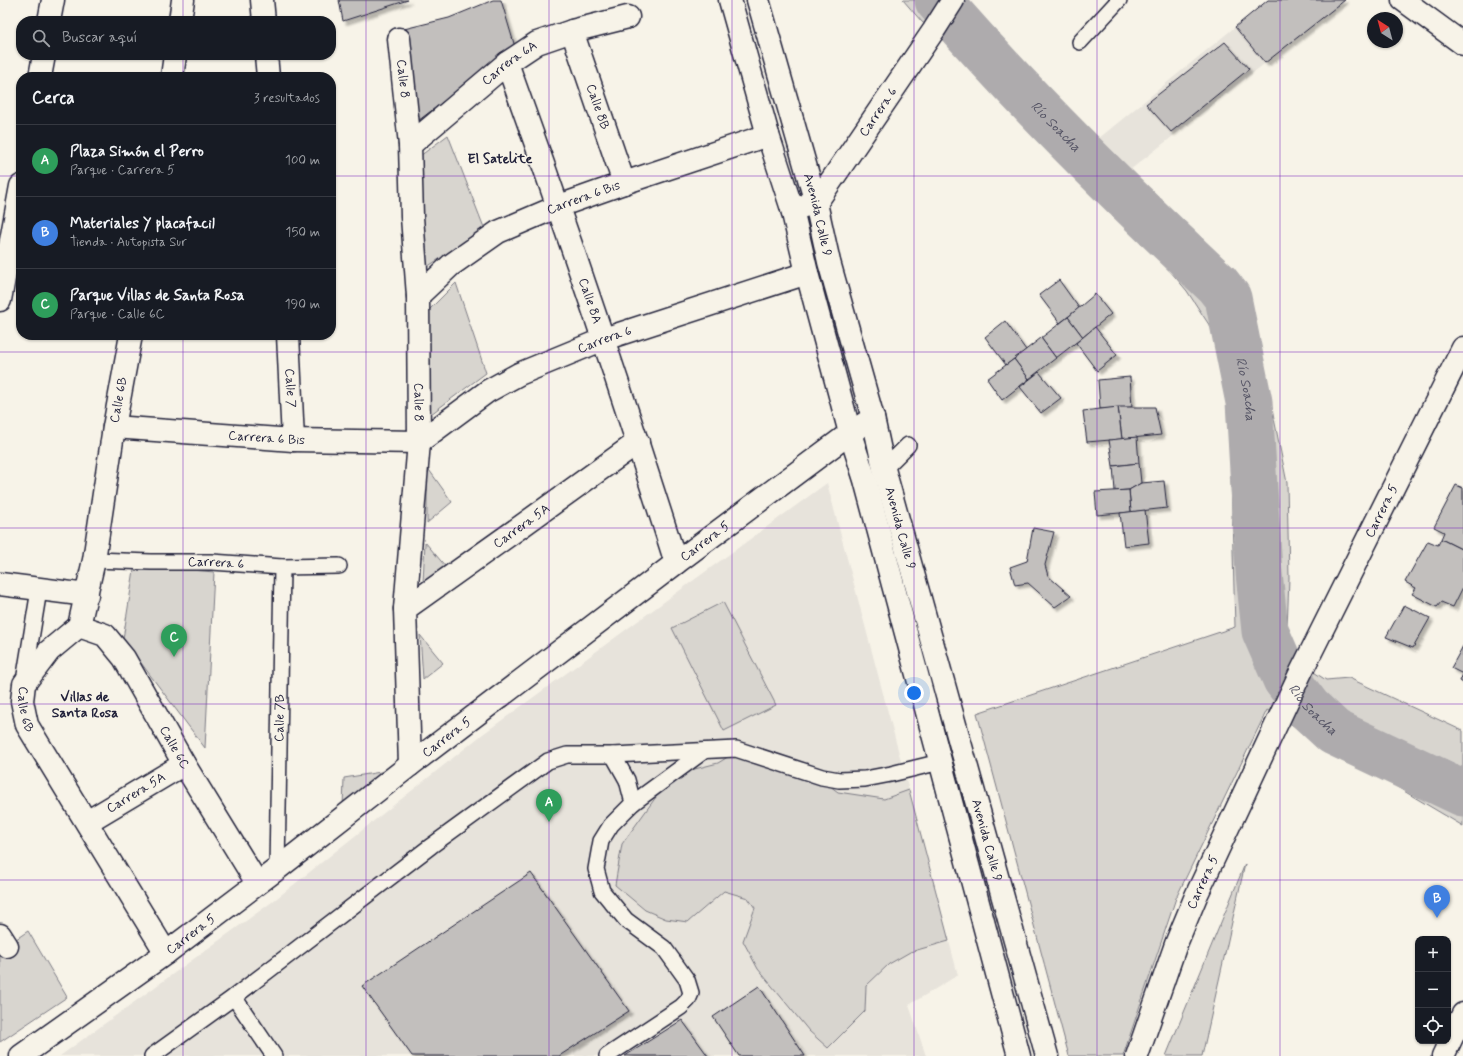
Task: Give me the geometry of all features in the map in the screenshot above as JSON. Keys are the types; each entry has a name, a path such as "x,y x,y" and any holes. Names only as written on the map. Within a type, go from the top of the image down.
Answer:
{"main road":[{"path":"50,16 53,0"},
{"path":"181,16 183,0"},
{"path":"262,0 264,16"},
{"name":"Avenida Calle 9","path":"730,0 768,135 792,209 807,273 850,433 865,480 1020,1056"},
{"name":"Avenida Calle 9","path":"758,0 816,203 829,262 873,418 884,469 1047,1056"},
{"name":"Carrera 6","path":"816,203 953,0"},
{"path":"1403,0 1463,44"},
{"name":"Carrera 6A","path":"410,145 507,63 537,43 572,31 628,17"},
{"name":"Calle 8B","path":"572,31 624,183"},
{"name":"Calle 8","path":"399,39 410,145 412,217 418,296 419,442 405,609 410,765"},
{"path":"41,72 43,60"},
{"path":"173,72 174,60"},
{"path":"266,60 268,72"},
{"name":"Calle 8A","path":"507,63 559,206 638,442 676,562"},
{"name":"Carrera 6 Bis","path":"418,296 451,265 498,232 559,206 768,135"},
{"path":"792,209 816,203"},
{"path":"0,300 16,207"},
{"name":"Carrera 6","path":"419,442 488,391 519,374 604,339 807,273"},
{"name":"Calle 6B","path":"130,340 114,427 94,560 79,626 49,651 24,684 22,702 27,725 166,953"},
{"name":"Calle 7","path":"288,340 293,440"},
{"name":"Carrera 5","path":"1137,1056 1176,944 1196,896 1300,674 1463,348"},
{"name":"Carrera 5","path":"21,1056 166,953 676,562 850,433 873,418"},
{"name":"Carrera 6 Bis","path":"114,427 293,440 419,442"},
{"name":"Carrera 5A","path":"405,609 638,442"},
{"path":"0,584 87,595"},
{"name":"Calle 6C","path":"79,626 105,635 124,658 184,764 257,883"},
{"name":"Carrera 5A","path":"87,822 184,764"},
{"path":"1443,1056 1463,1014"}],"lane":[{"path":"1080,42 1119,0"},
{"path":"884,469 908,445"},
{"name":"Carrera 6","path":"94,560 212,562 282,567 339,566"},
{"name":"Calle 7B","path":"277,869 282,567"},
{"path":"24,684 39,590"},
{"path":"152,1056 234,997 431,846 548,761 567,755 613,755 736,749 822,777 839,780 891,774 940,762"},
{"path":"607,1056 681,1007 688,1000 691,993 687,980 664,948 626,920 602,891 596,869 601,841 611,825 633,803 704,751"},
{"path":"613,755 627,780 633,803"},
{"path":"234,997 274,1056"}],"shaded area":[{"path":"903,0 959,0 1206,246 1235,284 1255,324 1287,483 1289,578 1287,630 1303,665 1326,680 1349,678 1463,731 1463,826 1267,710 1176,898 1123,1056 1069,1056 977,713 1235,627 1229,398 1219,340 1187,291 1123,215 989,73 922,22"},
{"path":"1268,0 1345,0 1130,170 1098,139"},
{"path":"448,135 485,230 422,270 420,156"},
{"path":"456,283 486,373 427,417 425,314"},
{"path":"427,467 452,502 427,523"},
{"path":"827,483 958,975 909,1005 926,1056 60,1056 272,902 483,734"},
{"path":"425,542 446,567 423,582"},
{"path":"158,567 214,572 205,748 123,639 134,570"},
{"path":"723,602 776,705 724,731 672,628"},
{"path":"420,635 443,663 423,679"},
{"path":"736,752 822,780 838,792 884,799 909,790 949,941 910,952 889,964 866,986 865,1011 828,1048 809,1031 758,969 743,941 755,908 748,898 724,891 688,922 666,919 645,910 615,885 622,844 656,797 683,772 718,763"},
{"path":"387,771 343,808 344,778"},
{"path":"1245,864 1202,1056 1166,1056"},
{"path":"28,931 67,997 0,1042 0,950"}],"building":[{"path":"339,0 408,0 343,21"},
{"path":"493,0 501,0 515,47 418,121 410,117 404,29 449,18"},
{"path":"1268,0 1345,0 1265,63 1235,27"},
{"path":"1225,42 1249,69 1171,132 1146,104"},
{"path":"1059,280 1079,308 1060,323 1039,295"},
{"path":"1095,294 1111,314 1083,337 1068,317"},
{"path":"1068,317 1083,337 1056,358 1041,338"},
{"path":"1005,321 1026,350 1006,365 985,337"},
{"path":"1095,327 1117,355 1097,371 1076,343"},
{"path":"1041,338 1056,358 1029,379 1014,359"},
{"path":"1014,359 1029,379 1002,400 987,379"},
{"path":"1039,372 1061,398 1041,413 1020,387"},
{"path":"1130,377 1132,407 1100,409 1098,380"},
{"path":"1118,407 1155,407 1161,435 1122,439"},
{"path":"1118,407 1122,439 1087,442 1083,411"},
{"path":"1137,437 1139,463 1113,466 1109,440"},
{"path":"1139,463 1141,483 1129,490 1115,491 1113,466"},
{"path":"1164,481 1167,508 1131,512 1129,490 1141,483"},
{"path":"1456,485 1463,488 1463,550 1441,539 1444,532 1434,527"},
{"path":"1129,490 1131,512 1097,515 1095,492"},
{"path":"1145,510 1149,543 1124,546 1120,513"},
{"path":"1033,528 1054,532 1045,565 1048,576 1071,596 1055,607 1028,583 1015,585 1010,567 1027,561"},
{"path":"1441,539 1463,550 1463,587 1453,607 1441,602 1437,607 1412,594 1416,588 1405,582 1428,541 1438,545"},
{"path":"1404,605 1430,618 1413,648 1386,637"},
{"path":"1463,646 1463,674 1451,668"},
{"path":"1463,674 1463,683 1460,681"},
{"path":"531,873 629,1011 559,1056 412,1056 362,986"},
{"path":"759,986 805,1056 739,1056 713,1017"},
{"path":"682,1020 708,1056 625,1056"}],"waterway":[{"name":"Río Soacha","path":"938,0 1039,110 1109,181 1217,284 1228,298 1249,402 1259,573 1265,631 1286,679 1308,708 1334,732 1463,793"}],"place":[{"name":"Parque Villas de Santa Rosa","path":"174,657"},
{"name":"Plaza Simón el Perro","path":"549,822"},
{"name":"Materiales Y placafacil","path":"1437,918"}],"district":[{"name":"El Satelite","path":"500,159"},
{"name":"Villas de Santa Rosa","path":"85,706"}]}
